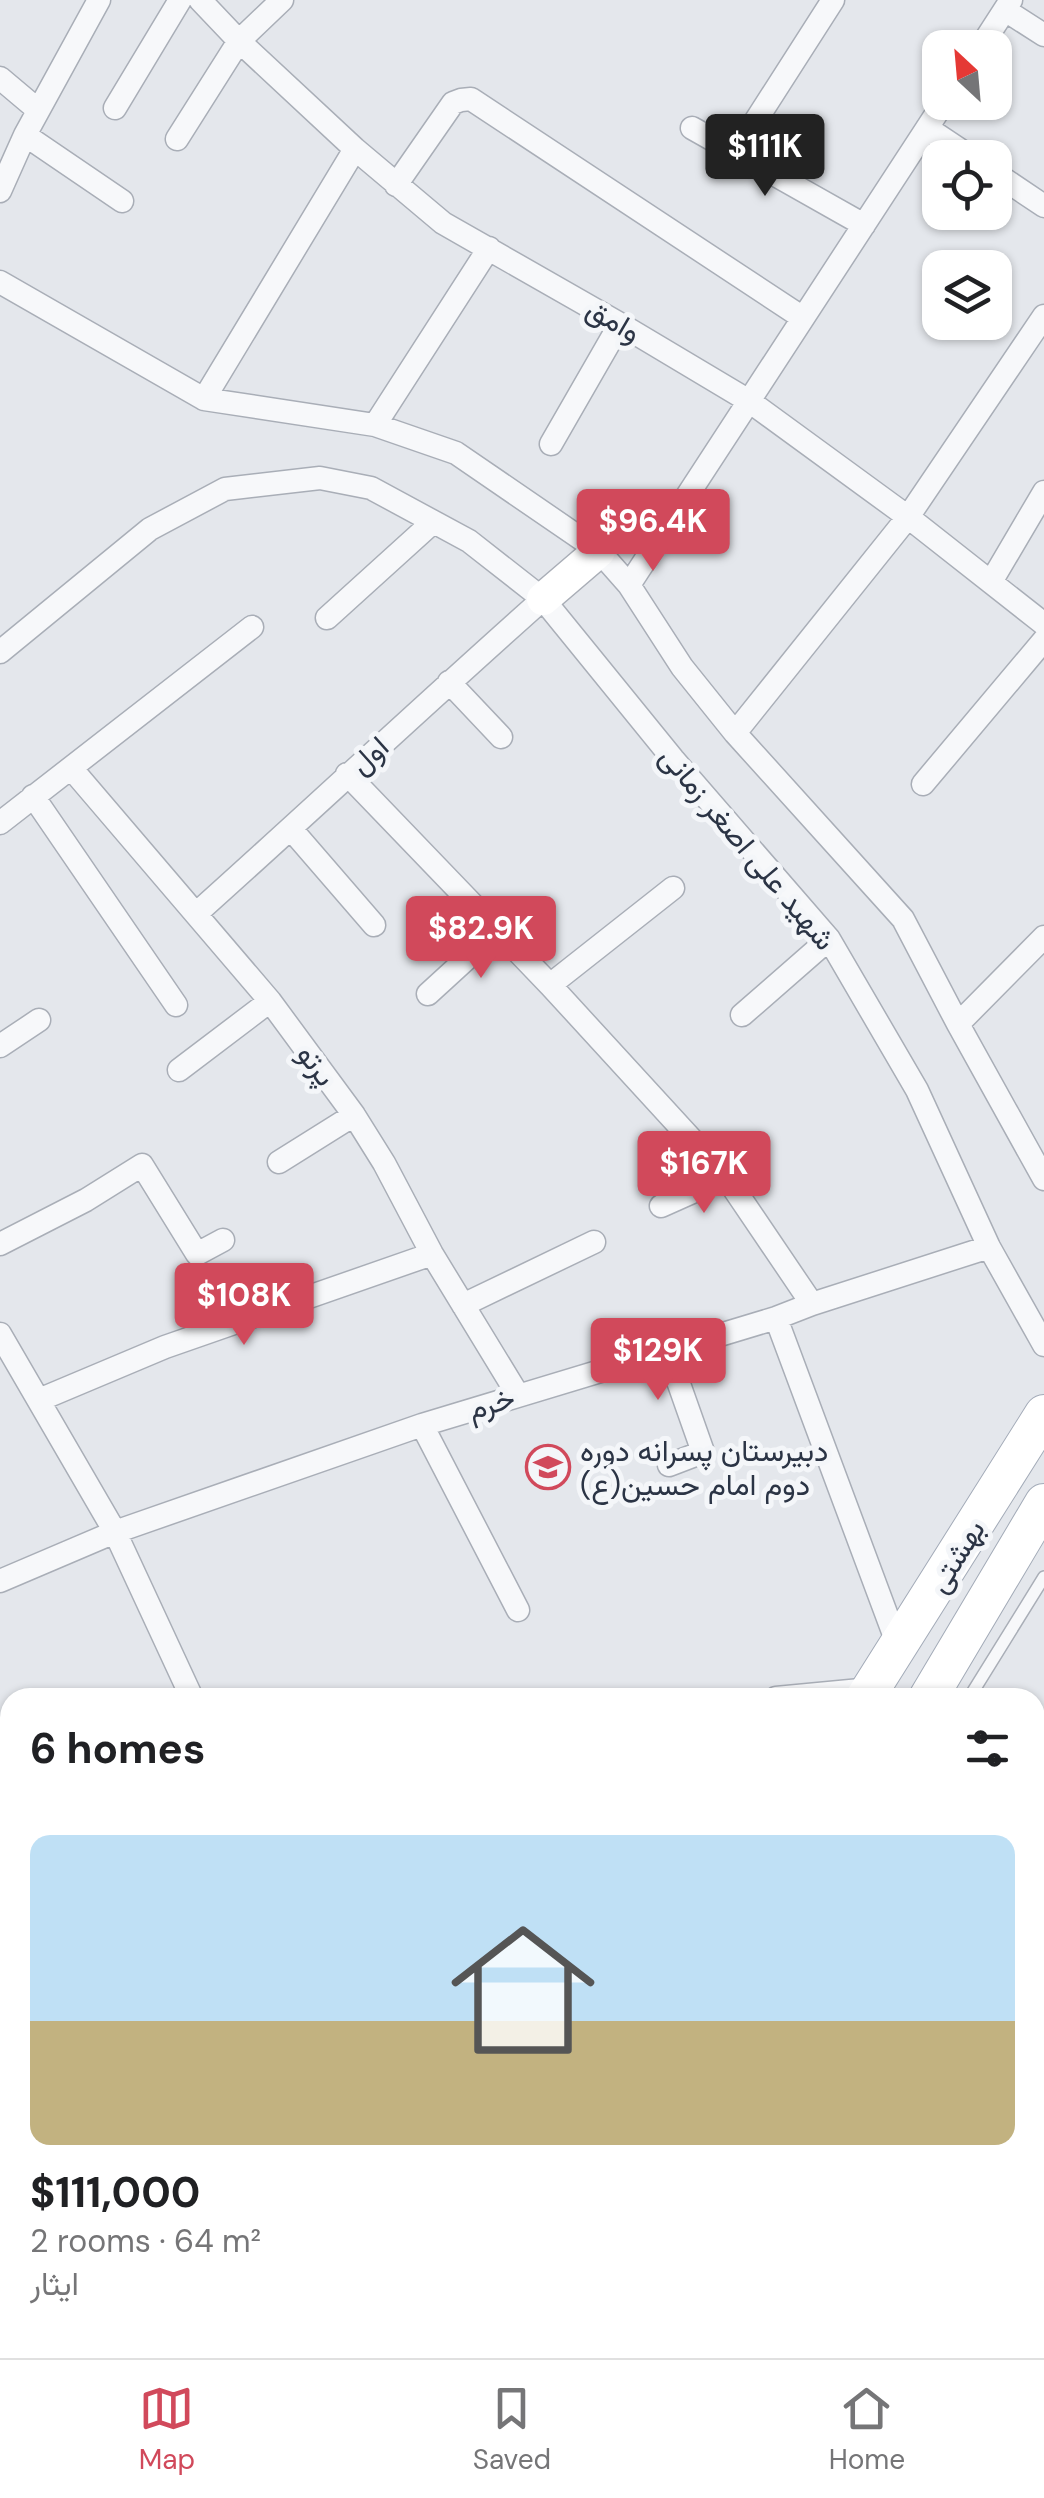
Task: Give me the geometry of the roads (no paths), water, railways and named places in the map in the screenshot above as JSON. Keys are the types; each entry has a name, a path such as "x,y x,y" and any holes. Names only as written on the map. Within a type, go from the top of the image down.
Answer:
{"main road":[{"name":"بهشتی","path":"871,1688 1044,1414"},
{"name":"بهشتی","path":"934,1688 1044,1503"}],"street":[{"path":"0,190 25,134 99,0"},
{"path":"114,108 180,0"},
{"name":"وامق","path":"200,0 238,41 354,149 444,223 749,401 908,517 1044,624"},
{"path":"177,139 238,41 282,0"},
{"path":"734,152 833,0"},
{"path":"992,30 1008,5 1044,35"},
{"path":"0,78 38,110"},
{"path":"396,185 453,103 471,99 804,318"},
{"path":"629,585 932,120"},
{"path":"692,128 864,224"},
{"path":"927,128 945,140"},
{"path":"25,134 122,202"},
{"path":"204,399 354,149"},
{"path":"1012,184 1044,206"},
{"path":"375,425 489,248"},
{"path":"0,282 204,399 375,425 456,453 599,551 629,585 682,667 735,734 904,919 1044,1178"},
{"path":"735,734 908,517 1044,316"},
{"path":"551,444 620,324"},
{"name":"شهید علی اصغر زمانی","path":"9,646 150,529 224,489 320,478 371,488 469,541 544,598 673,758 829,939 917,1090 989,1247 1044,1345"},
{"path":"990,582 1044,492"},
{"path":"327,618 432,522"},
{"path":"544,598 599,551"},
{"name":"اول","path":"198,913 544,598"},
{"path":"0,621 9,646"},
{"path":"0,823 252,627"},
{"path":"923,784 1044,640"},
{"path":"449,682 501,737"},
{"name":"پرتو","path":"71,768 270,1001 354,1115 518,1395"},
{"path":"348,774 726,1177 812,1304"},
{"path":"34,796 176,1004"},
{"path":"291,829 374,925"},
{"path":"550,985 673,888"},
{"path":"428,994 498,930"},
{"path":"958,1024 1044,937"},
{"path":"742,1015 829,939"},
{"path":"179,1070 270,1001"},
{"path":"0,1046 40,1020"},
{"path":"278,1162 354,1115"},
{"path":"0,1244 86,1200 142,1165 197,1254 223,1240"},
{"path":"661,1206 726,1177"},
{"path":"463,1305 594,1242"},
{"name":"خرم","path":"0,1581 115,1532 422,1424 776,1318 989,1247"},
{"path":"40,1400 166,1348 432,1254"},
{"path":"776,1318 898,1648"},
{"path":"1,1337 115,1532 187,1688"},
{"path":"667,1350 703,1452 669,1465"},
{"path":"422,1424 518,1610"}],"lane":[{"path":"975,1688 1044,1577"}],"place":[{"name":"دبیرستان پسرانه دوره دوم امام حسین(ع)","path":"548,1467"}]}
